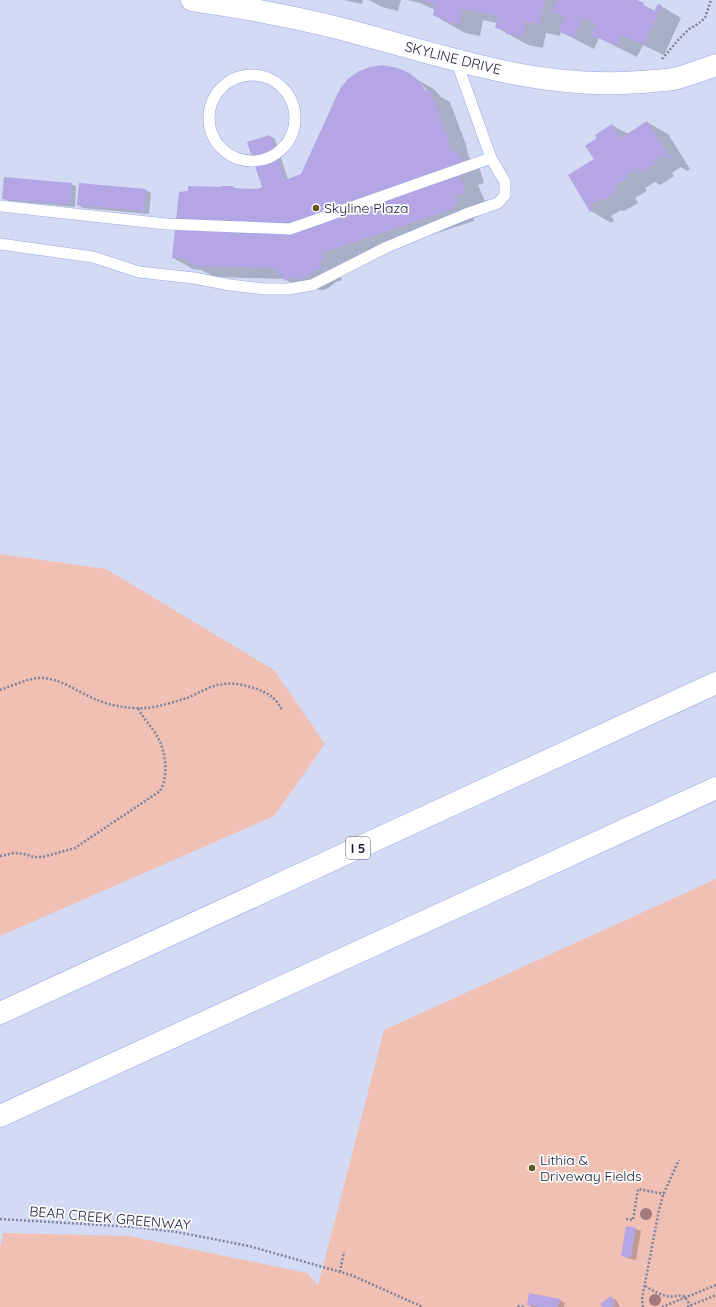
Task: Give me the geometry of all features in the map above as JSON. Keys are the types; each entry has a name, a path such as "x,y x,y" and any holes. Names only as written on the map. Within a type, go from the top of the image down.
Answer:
{"main road":[{"name":"SKYLINE DRIVE","path":"192,0 336,27 456,60 532,77 588,83 629,83 672,79 716,65"},
{"name":"I 5","path":"0,1013 716,683"},
{"path":"0,1116 716,788"}],"lane":[{"path":"0,244 92,257 139,272 194,278 230,285 265,289 288,289 312,285 386,247 466,214 498,203 505,195 504,182 491,158 456,60"},
{"path":"255,74 269,78 280,85 289,96 294,109 295,123 291,137 283,148 271,157 257,161 242,160 229,155 218,145 210,132 208,118 210,104 218,91 228,81 241,75 255,74"},
{"path":"0,206 166,224 290,229 491,158"}],"path":[{"path":"659,63 669,49 680,38 705,18 711,0"},
{"path":"0,690 28,680 45,679 58,682 98,700 130,708 146,708 164,705 186,698 213,686 237,684 268,694 277,701 282,710"},
{"path":"0,856 14,853 34,857 43,857 76,848 160,791 164,784 165,764 162,746 138,708"},
{"path":"642,1307 655,1228 664,1194 679,1160"},
{"path":"626,1219 633,1220 638,1189 664,1194"},
{"name":"BEAR CREEK GREENWAY","path":"0,1220 135,1227 177,1232 249,1246 350,1275 423,1307"},
{"path":"340,1272 344,1252"},
{"path":"662,1307 716,1285"},
{"path":"645,1286 666,1296 680,1295 686,1297"},
{"path":"686,1297 688,1306 716,1295"},
{"path":"518,1307 525,1307"}],"shaded area":[{"path":"0,554 106,569 274,670 325,744 274,816 0,936"},
{"name":"Lithia & Driveway Fields","path":"716,879 716,1307 0,1307 0,1249 3,1233 129,1236 307,1273 318,1286 384,1030"}],"building":[{"path":"421,0 545,0 540,25 526,22 523,37 506,34 507,30 495,28 498,16 463,9 460,25 443,21 444,18 433,16 435,4"},
{"path":"557,0 637,0 644,3 643,5 654,11 658,4 662,5 644,45 622,35 617,46 591,35 596,24 583,18 574,38 558,31 565,17 552,11"},
{"name":"Skyline Plaza","path":"382,65 398,68 409,73 418,80 426,91 430,90 446,133 451,152 458,150 464,171 458,174 466,192 455,196 458,205 454,206 454,209 322,253 324,260 320,261 322,268 315,270 310,275 301,279 291,278 284,281 282,274 278,275 275,268 193,266 194,263 188,263 188,259 172,258 179,192 188,191 188,186 233,186 233,188 258,189 262,187 247,142 270,135 285,180 301,174 341,87 349,78 359,71"},
{"path":"647,121 670,157 666,160 663,155 653,161 655,164 639,174 636,169 625,176 627,179 615,186 618,191 603,201 601,198 591,204 594,209 590,212 568,175 594,159 585,146 597,138 595,135 612,124 621,138"},
{"path":"4,177 72,183 70,205 2,199"},
{"path":"79,183 146,189 145,211 77,205"},
{"path":"626,1226 636,1228 631,1258 621,1256"},
{"path":"529,1293 560,1299 558,1307 539,1307 527,1305"},
{"path":"611,1296 616,1304 612,1307 603,1307 600,1304"}],"place":[{"name":"Skyline Plaza","path":"316,208"},
{"name":"Lithia & Driveway Fields","path":"532,1168"}]}
